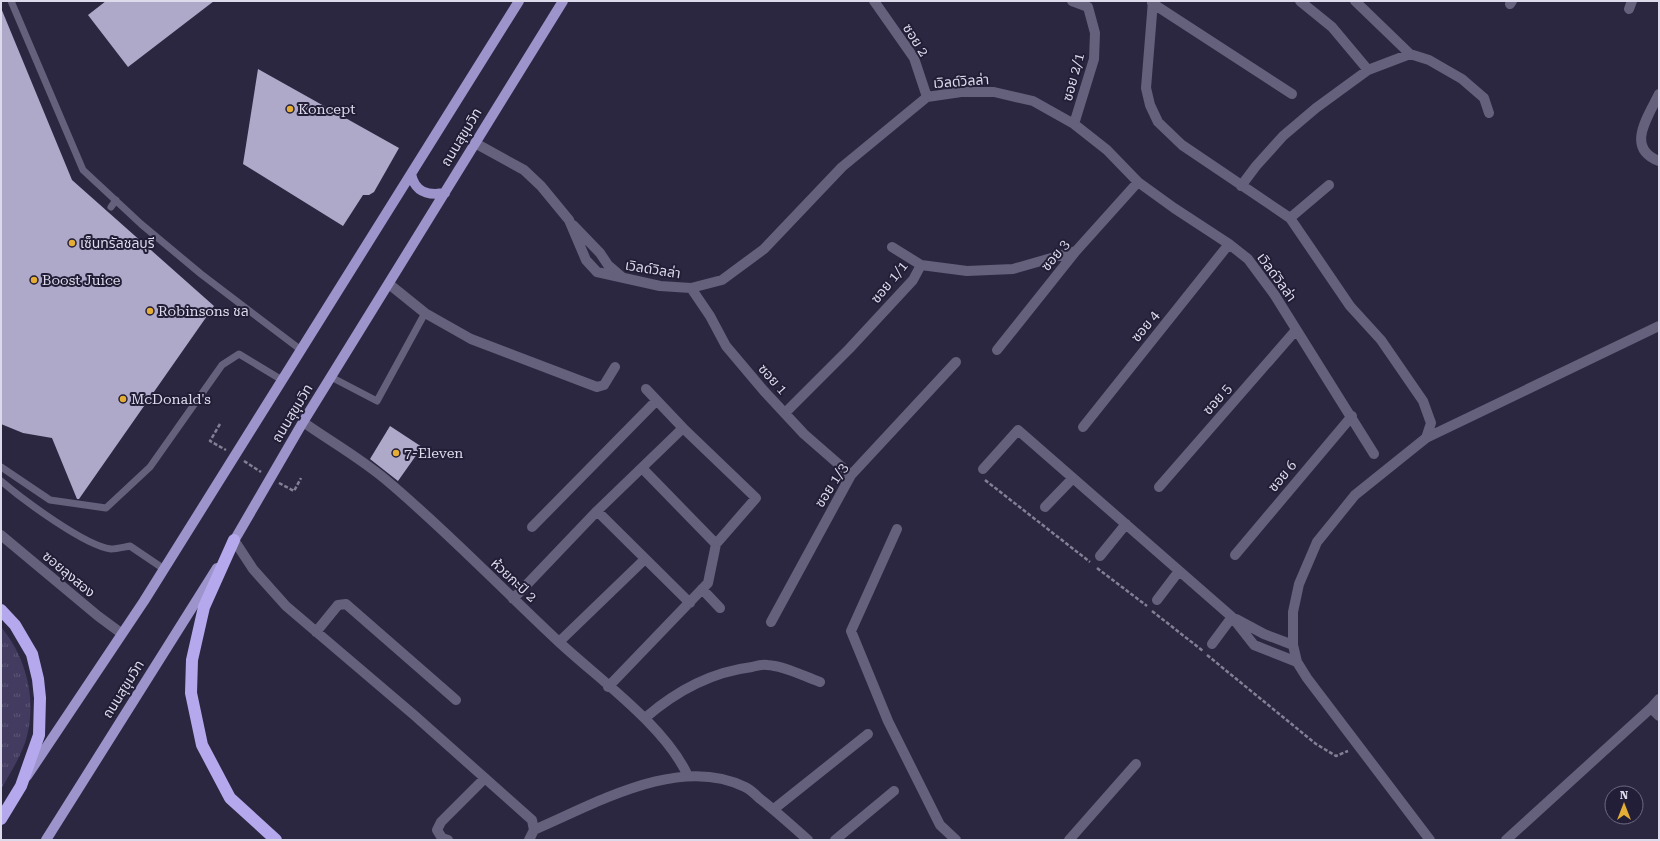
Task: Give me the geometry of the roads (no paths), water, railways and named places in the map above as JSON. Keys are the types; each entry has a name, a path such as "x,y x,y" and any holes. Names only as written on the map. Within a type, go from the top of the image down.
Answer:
{"highway":[{"path":"234,540 204,607 192,660 191,693 202,745 230,798 276,840"},
{"path":"1,610 15,625 27,644 35,664 38,679 40,698 39,734 21,786"},
{"name":"ถนนสุขุมวิท","path":"1,819 21,786"}],"main road":[{"name":"ถนนสุขุมวิท","path":"21,786 164,569 519,1"},
{"name":"ถนนสุขุมวิท","path":"46,840 234,540 330,377 563,1"},
{"path":"411,174 413,182 422,192 436,194 445,193"}],"street":[{"name":"ซอย 2","path":"874,1 914,58 927,97"},
{"name":"ซอย 2/1","path":"1072,1 1088,7 1095,33 1094,59 1074,124"},
{"path":"1300,1 1332,27 1368,70"},
{"path":"1355,1 1410,54 1429,60 1462,79 1484,98 1489,113"},
{"path":"1292,94 1152,2 1146,88 1150,105 1158,122 1182,145 1290,218 1350,306 1381,340 1423,402 1431,423 1426,438"},
{"path":"1241,186 1256,166 1283,136 1316,108 1368,70 1410,54"},
{"name":"เวิลด์วิลล่า","path":"476,143 524,170 569,220 586,260 598,272 660,286 691,288 722,280 764,249 842,167 927,97 961,92 994,92 1034,101 1074,124 1107,150 1138,182 1174,208 1229,244 1248,259 1274,294 1352,416 1374,454"},
{"path":"1659,94 1643,128 1640,139 1642,149 1649,157 1659,161"},
{"name":"ซอย 3","path":"997,350 1076,251 1138,182"},
{"path":"1290,218 1329,185"},
{"path":"569,220 600,253 608,266 625,279"},
{"name":"ซอย 4","path":"1083,427 1229,244"},
{"path":"892,247 921,266"},
{"name":"ซอย 1/1","path":"785,413 849,349 913,280 921,266 967,271 1013,270 1076,251"},
{"path":"389,284 425,313 471,340 597,387 604,385 615,367"},
{"name":"ซอย 1","path":"691,288 710,316 726,346 804,434 851,475"},
{"path":"1430,840 1307,678 1297,662 1293,645 1293,612 1299,584 1317,542 1355,495 1426,438 1659,326"},
{"name":"ซอย 5","path":"1159,487 1296,330"},
{"name":"ซอย 1/3","path":"771,622 851,475 956,362"},
{"path":"608,687 708,583 716,544 756,498 656,402 646,389"},
{"path":"532,527 656,402"},
{"name":"ซอย 6","path":"1234,555 1352,416"},
{"name":"ห้วยกะปิ 2","path":"303,422 384,478 559,642 608,687 645,718 680,759 688,776"},
{"path":"513,599 597,511 683,428"},
{"path":"984,470 1018,430 1232,617 1254,645 1297,662"},
{"path":"642,468 716,544"},
{"path":"1045,507 1072,478"},
{"path":"597,511 690,603"},
{"path":"1100,556 1126,524"},
{"path":"897,528 851,631 888,721 940,825 956,840"},
{"name":"ซอยลุงสอง","path":"1,535 98,616 121,633"},
{"path":"234,540 253,569 286,606 532,820 534,830 529,840"},
{"path":"559,642 645,559"},
{"path":"1158,600 1179,571"},
{"path":"702,589 720,608"},
{"path":"316,632 338,605 346,604 456,700"},
{"path":"1232,617 1264,634 1293,645"},
{"path":"1212,644 1232,617"},
{"path":"645,718 681,691 736,668 766,664 791,671 820,682"},
{"path":"1506,840 1659,699"},
{"path":"1651,708 1659,716"},
{"path":"774,809 868,734"},
{"path":"1069,840 1136,764"},
{"path":"534,830 628,789 655,781 688,776 720,779 746,787 774,809 808,840"},
{"path":"448,840 442,838 438,830 441,822 485,778"},
{"path":"834,840 894,791"}],"lane":[{"path":"11,1 82,170 201,274 301,350"},
{"path":"111,207 116,200"},
{"path":"136,230 142,224"},
{"path":"330,377 377,402 425,313"},
{"path":"1,467 50,500 106,508 150,468 222,365 231,358 239,354 282,380"},
{"path":"1,481 58,523 88,542 112,549 130,546 164,569"}],"place":[{"name":"Koncept","path":"290,109"},
{"name":"เซ็นทรัลชลบุรี","path":"72,243"},
{"name":"Boost Juice","path":"34,280"},
{"name":"Robinsons ชล","path":"150,311"},
{"name":"McDonald's","path":"123,399"},
{"name":"7-Eleven","path":"396,453"}]}
